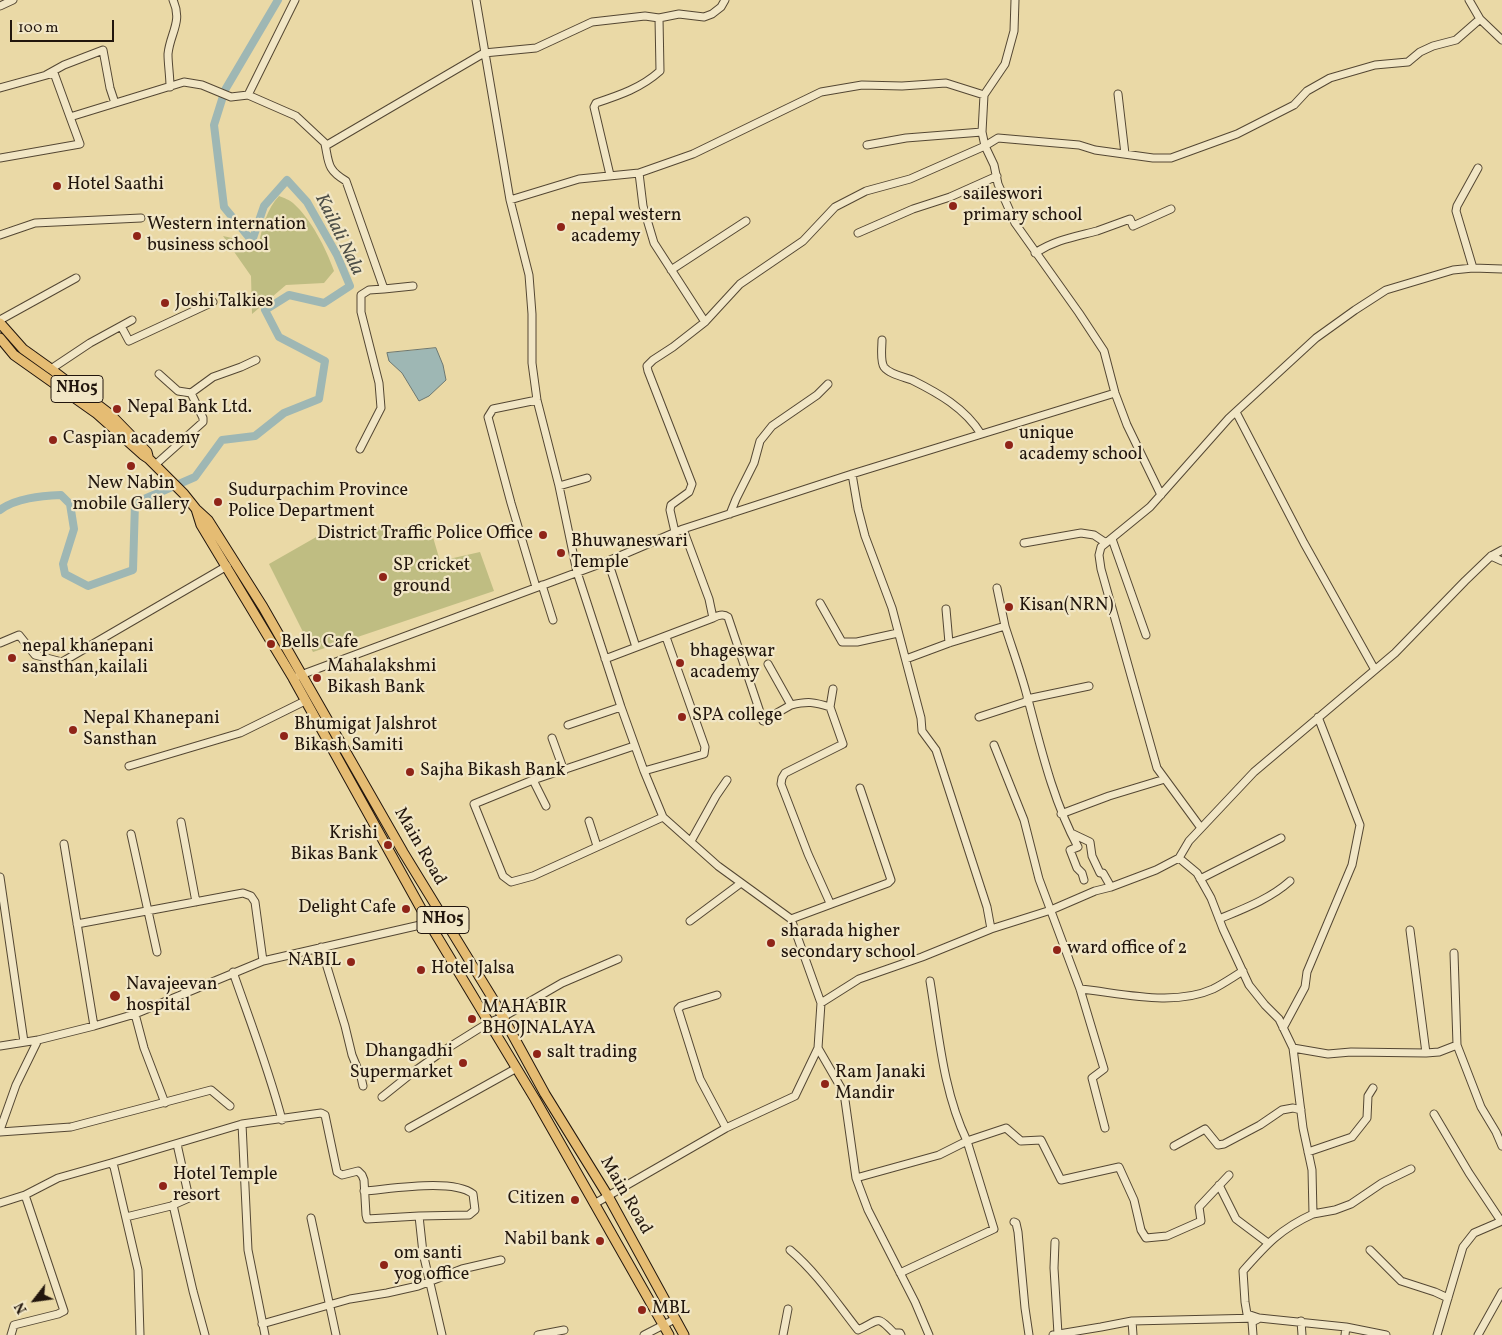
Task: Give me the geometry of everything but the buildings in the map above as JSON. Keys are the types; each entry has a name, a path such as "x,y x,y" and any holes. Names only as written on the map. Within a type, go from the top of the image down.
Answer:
{"main road":[{"name":"NH05","path":"0,322 23,349 110,414 147,452 154,464"},
{"name":"NH05","path":"0,338 14,355 96,413 154,464"},
{"name":"Main Road","path":"154,464 208,520 235,561 302,674 378,809 502,1016 545,1094 608,1196 684,1335"},
{"name":"Main Road","path":"196,509 199,520 293,678 429,923 515,1069 535,1099 669,1335"},
{"path":"369,814 378,809"},
{"path":"535,1099 545,1094"}],"street":[{"path":"0,6 13,0"},
{"path":"170,87 168,55 178,19 177,9 173,0"},
{"path":"248,95 295,0"},
{"path":"476,0 510,200 529,275 532,314 532,363 537,400 559,486 577,572 634,746 663,817 718,866 791,918 821,1003 818,1048 795,1096 726,1128 594,1204"},
{"path":"325,144 327,145 484,53 536,48 592,22 645,16 660,18 679,14 704,17 717,11 725,0"},
{"path":"1015,0 1014,31 1005,64 984,95 982,132 985,146 994,165 998,184 1014,223 1104,351 1115,393 1127,425 1161,495"},
{"path":"1469,0 1480,19 1502,40"},
{"path":"610,175 594,107 596,103 630,92 648,82 660,71 660,18"},
{"path":"675,532 670,510 671,505 689,492 692,484 647,366 705,322 740,284 803,240 835,207 866,191 910,179 985,146 998,138 1079,145 1124,154 1153,158 1171,158 1230,137 1294,106 1308,91 1330,78 1375,65 1408,62 1420,52 1433,46 1456,40 1480,19"},
{"path":"46,75 64,65 103,50 110,88 115,103"},
{"path":"0,88 54,73 80,144 0,158"},
{"path":"70,117 184,82 202,85 231,96 248,95 296,116 325,144 333,173 346,182 384,289"},
{"path":"510,200 580,179 639,173 693,154 821,92 862,85 902,86 946,83 984,95"},
{"path":"1118,94 1124,154"},
{"path":"867,145 906,138 982,132"},
{"path":"1473,268 1456,211 1478,168"},
{"path":"639,173 643,206 654,243 705,322"},
{"path":"858,233 913,208 950,197 997,176"},
{"path":"1035,253 1045,246 1069,237 1096,231 1130,219 1133,226 1171,209"},
{"path":"0,235 34,223 141,218"},
{"path":"671,270 746,221"},
{"path":"1201,828 1157,768 1101,569 1100,547 1141,516 1229,418 1316,338 1355,310 1386,290 1453,270 1473,268 1502,269"},
{"path":"0,322 76,278"},
{"path":"360,449 381,408 380,383 361,312 361,295 369,290 412,286"},
{"path":"121,326 129,341 213,302"},
{"path":"51,369 90,343 132,320"},
{"path":"882,340 883,364 888,370 930,389 960,409 981,434"},
{"path":"191,394 213,377 256,360"},
{"path":"159,374 178,391 191,394"},
{"path":"730,514 754,464 760,441 766,433 772,426 817,395 828,384"},
{"path":"293,678 608,561 683,529 852,474 1115,393"},
{"path":"154,464 203,422 203,418 191,394"},
{"path":"537,400 493,408 488,416 511,503 539,586 553,620"},
{"path":"1236,412 1304,543 1375,670"},
{"path":"852,474 865,536 892,608 921,718 922,732 936,750 987,907 991,929"},
{"path":"559,486 587,478"},
{"path":"683,529 709,599 713,618"},
{"path":"1024,543 1081,533 1094,535 1109,541 1146,635"},
{"path":"821,1003 859,978 922,957 991,929 1051,910 1095,891 1112,887 1156,870 1179,858 1189,841 1254,772 1395,653 1492,556 1502,550"},
{"path":"1492,556 1502,561"},
{"path":"608,561 636,647"},
{"path":"0,643 19,635 35,655 62,662 227,566"},
{"path":"997,588 1046,768 1062,814 1078,847 1070,850 1072,858 1084,880"},
{"path":"820,603 842,642 857,642 898,633"},
{"path":"946,609 949,643"},
{"path":"605,659 719,615 725,615 728,617 764,725 791,705 814,702 830,708"},
{"path":"906,659 949,643 1006,626"},
{"path":"644,771 704,754 706,751 666,637"},
{"path":"768,664 791,705"},
{"path":"979,717 1028,700 1089,686"},
{"path":"830,903 808,854 781,784 785,773 843,744 830,708 832,688"},
{"path":"129,766 240,732 305,701"},
{"path":"568,725 621,707"},
{"path":"1284,1028 1306,987 1308,972 1352,865 1360,825 1318,717"},
{"path":"552,738 564,771"},
{"path":"994,745 1024,820 1039,879 1080,989 1104,1069 1092,1078 1105,1128"},
{"path":"634,746 564,771 532,780 474,804 503,876 511,882 533,876 663,817"},
{"path":"1062,814 1101,798 1165,779"},
{"path":"532,780 546,806"},
{"path":"691,841 727,780"},
{"path":"791,918 888,883 891,880 860,788"},
{"path":"589,821 597,846"},
{"path":"181,822 196,902"},
{"path":"1071,833 1090,842 1092,856 1100,873 1103,873 1112,887"},
{"path":"131,834 157,952"},
{"path":"1200,879 1281,838"},
{"path":"64,844 94,1026"},
{"path":"1179,858 1197,873 1249,984 1265,1005 1279,1019 1293,1048 1301,1110 1312,1170 1313,1214"},
{"path":"0,876 24,1042"},
{"path":"1219,919 1255,904 1284,887 1290,881"},
{"path":"690,921 741,882"},
{"path":"77,924 243,893 251,896 255,902 263,961"},
{"path":"0,1046 38,1040 135,1014 263,961 429,923 441,916"},
{"path":"1410,930 1426,1053"},
{"path":"321,948 363,1086"},
{"path":"1454,953 1458,1045 1481,1107 1502,1146"},
{"path":"382,1098 443,1051 488,1023 562,983 618,959"},
{"path":"1080,989 1162,998 1196,994 1213,989 1243,971"},
{"path":"233,972 267,1068 282,1120"},
{"path":"900,1274 994,1230 967,1141 945,1078 930,981"},
{"path":"716,995 681,1006 678,1009 700,1079 726,1128"},
{"path":"135,1014 144,1048 165,1103"},
{"path":"38,1040 16,1085 0,1131 71,1127 211,1090 230,1106"},
{"path":"1293,1048 1328,1054 1351,1052 1426,1053 1439,1052 1458,1045"},
{"path":"818,1048 844,1093 856,1178 868,1210 915,1302 929,1335"},
{"path":"409,1128 515,1069"},
{"path":"1308,1152 1352,1137 1367,1118 1368,1096 1373,1088"},
{"path":"1174,1146 1205,1129 1218,1145 1224,1144 1260,1125 1282,1110 1293,1108 1301,1110"},
{"path":"0,1203 25,1194 58,1178 242,1124 325,1114 337,1172 342,1175 358,1171 364,1180 364,1191 367,1220 469,1215 474,1210 473,1194 467,1188 449,1185 364,1191"},
{"path":"1434,1114 1469,1173 1502,1221 1474,1233 1463,1247 1437,1335"},
{"path":"242,1124 248,1250 265,1335"},
{"path":"856,1178 939,1155 967,1141 1006,1128 1021,1141 1041,1140 1061,1180 1119,1167 1134,1200 1141,1230 1146,1238 1167,1236 1201,1221 1199,1207 1229,1175"},
{"path":"126,1217 173,1205 189,1198 177,1144"},
{"path":"111,1163 114,1167 138,1270 140,1335"},
{"path":"1259,1318 1247,1314 1243,1271 1268,1243 1300,1220 1313,1214 1335,1210 1351,1204 1382,1183 1411,1170"},
{"path":"1219,1185 1236,1219 1268,1243"},
{"path":"12,1335 14,1325 64,1311 25,1194"},
{"path":"173,1205 205,1335"},
{"path":"420,1216 423,1253 442,1335"},
{"path":"312,1218 336,1335"},
{"path":"1014,1222 1018,1232 1024,1308 1029,1335"},
{"path":"1055,1242 1054,1268 1061,1334 1132,1321 1259,1318 1346,1327 1386,1335"},
{"path":"790,1250 821,1281 858,1330 878,1320 882,1321 894,1333 900,1333 900,1335"},
{"path":"1370,1250 1401,1281 1448,1298"},
{"path":"262,1324 350,1299 387,1293 469,1267 501,1260"},
{"path":"1478,1335 1502,1292"},
{"path":"783,1335 788,1309"},
{"path":"1253,1335 1252,1322 1259,1318"},
{"path":"644,1335 675,1319"},
{"path":"1132,1321 1133,1335"},
{"path":"1301,1321 1302,1335"},
{"path":"1344,1335 1346,1327"},
{"path":"538,1335 564,1330"}],"shaded area":[{"path":"279,196 292,202 312,225 334,271 324,283 286,285 252,314 251,276 223,236 259,244 266,218"},
{"name":"SP cricket ground","path":"430,527 440,561 480,552 494,591 313,652 269,564 325,532 338,528"}],"water":[{"path":"436,348 443,365 446,380 429,396 419,401 402,373 389,361 387,353"}],"waterway":[{"name":"Kailali Nala","path":"0,510 21,500 61,495 70,504 74,529 63,564 65,574 88,586 133,570 135,503 195,477 222,440 255,436 284,413 319,399 325,361 279,337 265,310 289,295 324,303 350,286 337,255 307,202 287,180 264,206 252,241 224,207 214,125 225,90 278,0"}],"place":[{"name":"Hotel Saathi","path":"57,186"},
{"name":"saileswori primary school","path":"953,206"},
{"name":"nepal western academy","path":"561,227"},
{"name":"Western internation business school","path":"137,236"},
{"name":"Joshi Talkies","path":"165,303"},
{"name":"Nepal Bank Ltd.","path":"117,409"},
{"name":"Caspian academy","path":"53,440"},
{"name":"unique academy school","path":"1009,445"},
{"name":"New Nabin mobile Gallery","path":"131,466"},
{"name":"Sudurpachim Province Police Department","path":"218,502"},
{"name":"District Traffic Police Office","path":"543,535"},
{"name":"Bhuwaneswari Temple","path":"561,553"},
{"name":"SP cricket ground","path":"383,577"},
{"name":"Kisan(NRN)","path":"1009,607"},
{"name":"Bells Cafe","path":"271,644"},
{"name":"nepal khanepani sansthan,kailali","path":"12,658"},
{"name":"bhageswar academy","path":"680,663"},
{"name":"Mahalakshmi Bikash Bank","path":"317,678"},
{"name":"SPA college","path":"682,717"},
{"name":"Nepal Khanepani Sansthan","path":"73,730"},
{"name":"Bhumigat Jalshrot Bikash Samiti","path":"284,736"},
{"name":"Sajha Bikash Bank","path":"410,772"},
{"name":"Krishi Bikas Bank","path":"388,845"},
{"name":"Delight Cafe","path":"406,909"},
{"name":"sharada higher secondary school","path":"771,943"},
{"name":"ward office of 2","path":"1057,950"},
{"name":"NABIL","path":"351,962"},
{"name":"Hotel Jalsa","path":"421,970"},
{"name":"Navajeevan hospital","path":"115,996"},
{"name":"MAHABIR BHOJNALAYA","path":"472,1019"},
{"name":"salt trading","path":"537,1054"},
{"name":"Dhangadhi Supermarket","path":"463,1063"},
{"name":"Ram Janaki Mandir","path":"825,1084"},
{"name":"Hotel Temple resort","path":"163,1186"},
{"name":"Citizen","path":"575,1200"},
{"name":"Nabil bank","path":"600,1241"},
{"name":"om santi yog office","path":"384,1265"},
{"name":"MBL","path":"642,1310"}]}
